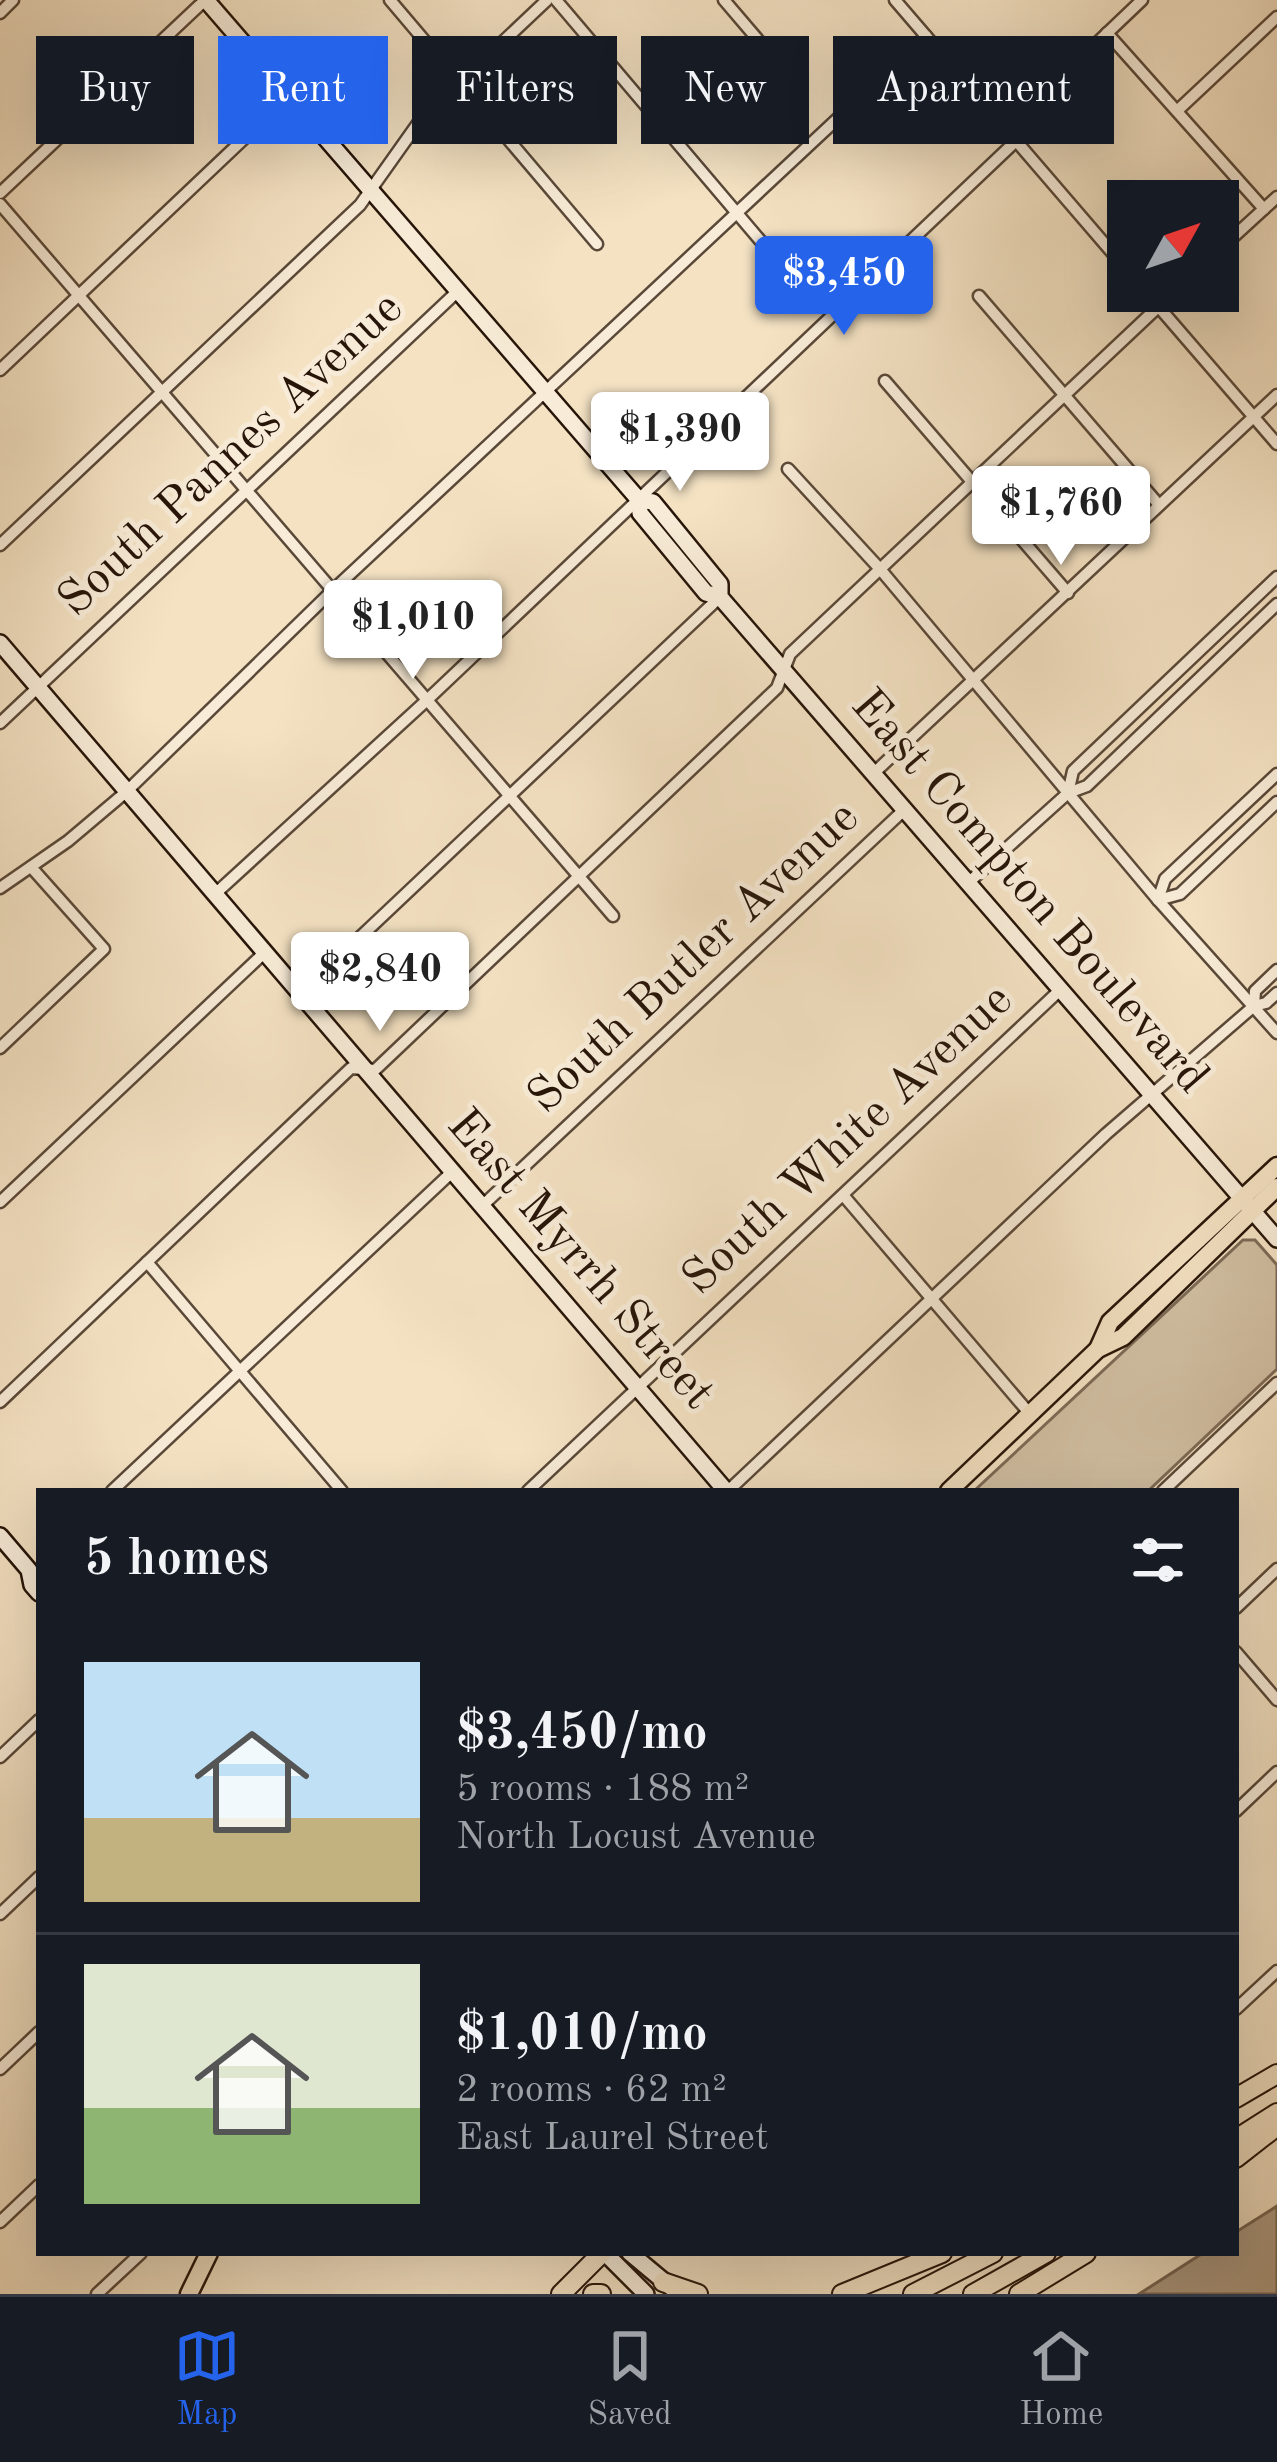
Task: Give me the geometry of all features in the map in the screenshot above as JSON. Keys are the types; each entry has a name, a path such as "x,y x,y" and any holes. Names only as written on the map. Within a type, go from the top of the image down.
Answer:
{"highway":[{"path":"1239,2096 1277,2074"},
{"path":"1239,2137 1277,2113"},
{"path":"1239,2156 1277,2126"},
{"path":"560,2294 600,2256"},
{"path":"842,2294 935,2256"},
{"path":"914,2294 987,2256"},
{"path":"973,2294 1041,2256"},
{"path":"1019,2294 1081,2256"},
{"path":"671,2288 698,2294"}],"main road":[{"name":"East Compton Boulevard","path":"206,0 237,36"},
{"name":"East Compton Boulevard","path":"332,144 639,500 653,502 720,584 721,597 1277,1239"},
{"name":"East Myrrh Street","path":"0,643 724,1488"},
{"path":"1247,1204 1277,1166"},
{"path":"952,1488 1098,1349 1109,1322 1247,1204 1277,1187"},
{"path":"0,1536 36,1567"},
{"path":"189,2294 207,2256"},
{"path":"606,2256 646,2294"},
{"path":"634,2256 671,2288"}],"street":[{"path":"0,193 206,0"},
{"path":"390,0 422,36"},
{"path":"511,36 551,0 781,265"},
{"path":"724,0 755,36"},
{"path":"895,0 926,36"},
{"path":"1104,36 1142,0"},
{"path":"1178,110 1277,16"},
{"path":"1107,33 1264,209"},
{"path":"0,888 126,792 332,591 833,124"},
{"path":"0,544 314,249 372,189 412,132"},
{"path":"0,370 239,144"},
{"path":"514,144 597,244"},
{"path":"215,894 426,701 1013,144"},
{"path":"1019,144 1107,247"},
{"path":"1239,232 1277,196"},
{"path":"0,204 613,916"},
{"name":"South Pannes Avenue","path":"0,722 459,290"},
{"path":"979,296 1159,505"},
{"path":"0,1402 351,1069 375,1070 579,879 776,688 790,654 1154,312"},
{"path":"1163,312 1277,444"},
{"path":"885,381 1068,593"},
{"name":"South Butler Avenue","path":"874,772 1277,395"},
{"path":"788,469 880,569 1158,900 1277,1033"},
{"path":"1068,793 1073,770 1277,577"},
{"path":"301,993 721,597"},
{"path":"968,883 1068,793 1088,786 1277,604"},
{"path":"1158,900 1165,879 1277,774"},
{"path":"1158,900 1180,894 1277,802"},
{"name":"South Butler Avenue","path":"481,1207 904,810"},
{"path":"0,1048 104,949 31,867"},
{"path":"0,1202 264,953"},
{"path":"1253,1006 1255,991 1277,970"},
{"name":"South White Avenue","path":"531,1488 1060,990"},
{"path":"730,1488 1152,1096 1253,1006 1277,993"},
{"path":"115,1488 452,1172"},
{"path":"843,1195 1030,1414"},
{"path":"147,1262 339,1488"},
{"path":"1166,1488 1277,1383"},
{"path":"1239,1605 1277,1569"},
{"path":"1239,1656 1277,1700"},
{"path":"0,1756 36,1723"},
{"path":"1239,1807 1277,1772"},
{"path":"0,1914 36,1880"},
{"path":"1239,2006 1277,1970"},
{"path":"0,2068 36,2035"},
{"path":"0,2222 36,2188"},
{"path":"98,2294 138,2256"}],"shaded area":[{"path":"1243,1240 1255,1240 1277,1265 1277,1369 1151,1488 977,1488"},
{"path":"1277,2206 1277,2294 1139,2294 1198,2256 1239,2256 1239,2230"}]}
